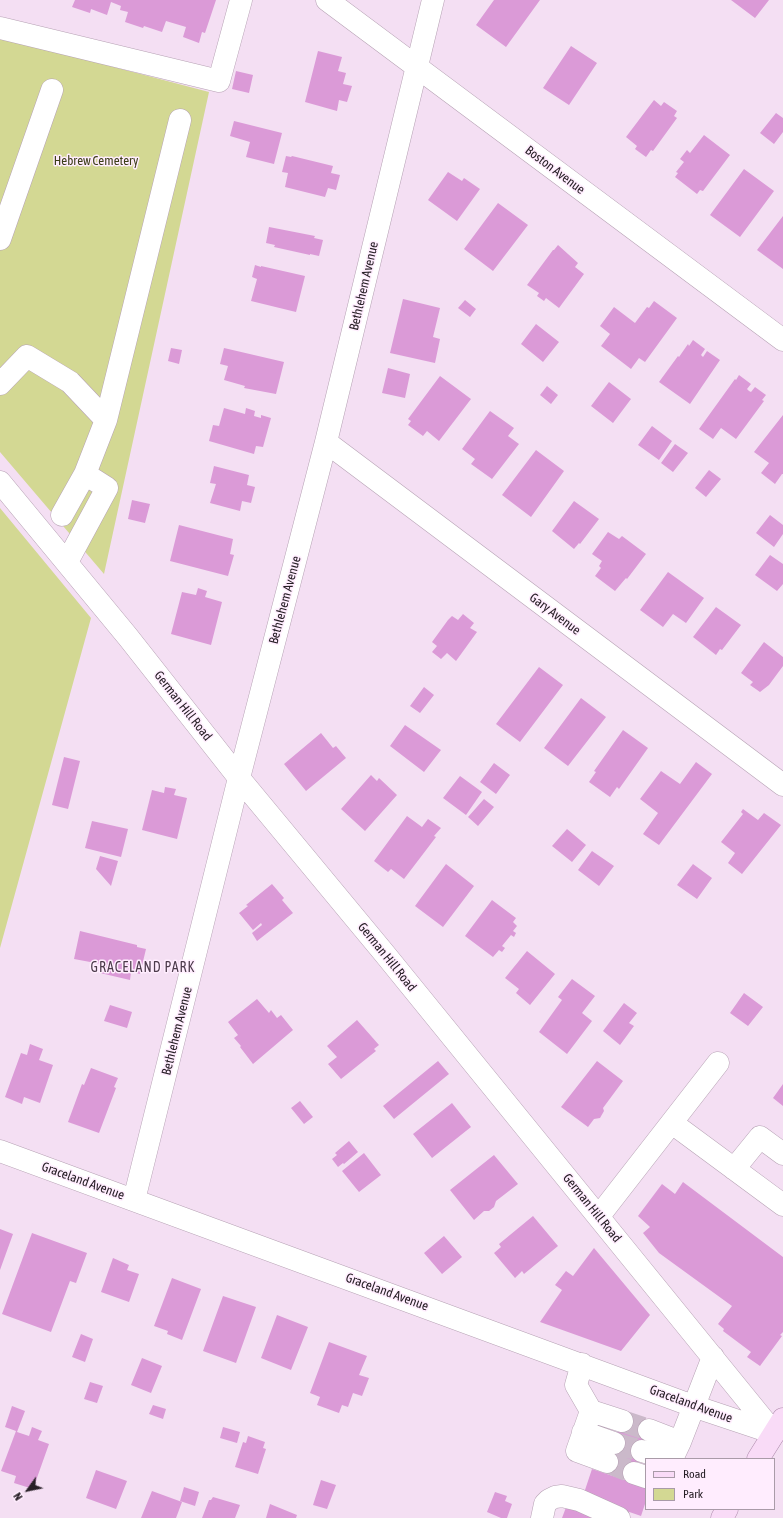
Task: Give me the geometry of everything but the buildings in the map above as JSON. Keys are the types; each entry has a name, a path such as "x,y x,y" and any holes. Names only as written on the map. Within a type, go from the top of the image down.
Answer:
{"main road":[{"path":"759,1458 778,1426"}],"street":[{"path":"0,28 220,81 241,0"},
{"name":"Boston Avenue","path":"327,0 783,340"},
{"name":"Bethlehem Avenue","path":"134,1200 326,442 433,0"},
{"path":"0,239 52,90"},
{"path":"62,515 85,474 106,420 180,120"},
{"path":"0,384 27,356 70,382 106,420"},
{"name":"Gary Avenue","path":"326,442 783,785"},
{"path":"67,562 107,488 85,474"},
{"name":"German Hill Road","path":"0,482 67,562 240,778 713,1357 778,1426"},
{"path":"599,1216 718,1063"},
{"path":"672,1123 783,1205"},
{"path":"734,1169 760,1137 783,1154"},
{"name":"Graceland Avenue","path":"0,1151 693,1406 778,1426"},
{"path":"674,1453 713,1357"},
{"path":"582,1364 576,1385 591,1411 622,1421"},
{"path":"591,1411 577,1451 610,1452"},
{"path":"649,1430 674,1453"},
{"path":"642,1451 674,1453"},
{"path":"542,1518 545,1504 555,1497 562,1496 580,1500 619,1518"}],"green space":[{"name":"Hebrew Cemetery","path":"0,37 209,92 104,574 0,452"},
{"path":"0,508 91,618 0,948"}],"tunnel":[{"path":"622,1421 649,1430"},
{"path":"614,1443 642,1451"},
{"path":"607,1462 634,1473"}],"district":[{"name":"GRACELAND PARK","path":"143,968"}]}
